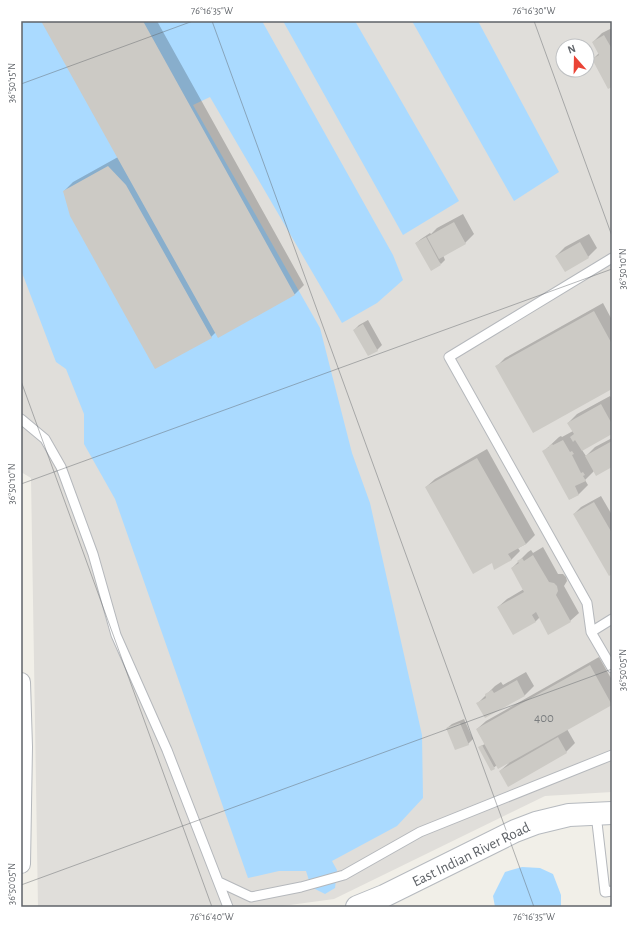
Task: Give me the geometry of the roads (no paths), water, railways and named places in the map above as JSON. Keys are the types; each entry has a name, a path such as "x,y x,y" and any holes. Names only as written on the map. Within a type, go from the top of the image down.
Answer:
{"street":[{"path":"21,682 21,864"},
{"name":"East Indian River Road","path":"357,907 384,896 515,831 536,823 569,815 604,813"}],"lane":[{"path":"612,258 449,357 587,603 591,632 612,668"},
{"path":"21,419 45,439 61,468 93,554 116,636 167,750 228,907"},
{"path":"591,632 612,619"},
{"path":"219,882 251,897 302,887 344,875 420,832 612,755"},
{"path":"604,813 605,892 612,891"}],"water":[{"path":"21,21 262,21 393,255 403,280 377,303 342,323 210,97 193,105 320,328 352,453 370,503 422,735 423,798 397,826 332,861 337,870 335,888 325,894 311,887 306,871 279,871 248,878 115,499 84,444 84,414 66,369 56,362 21,270"},
{"path":"283,21 355,21 459,201 403,235"},
{"path":"412,21 478,21 559,172 514,201"},
{"path":"522,867 540,868 553,874 561,895 561,907 495,907 493,896 505,872"}]}
